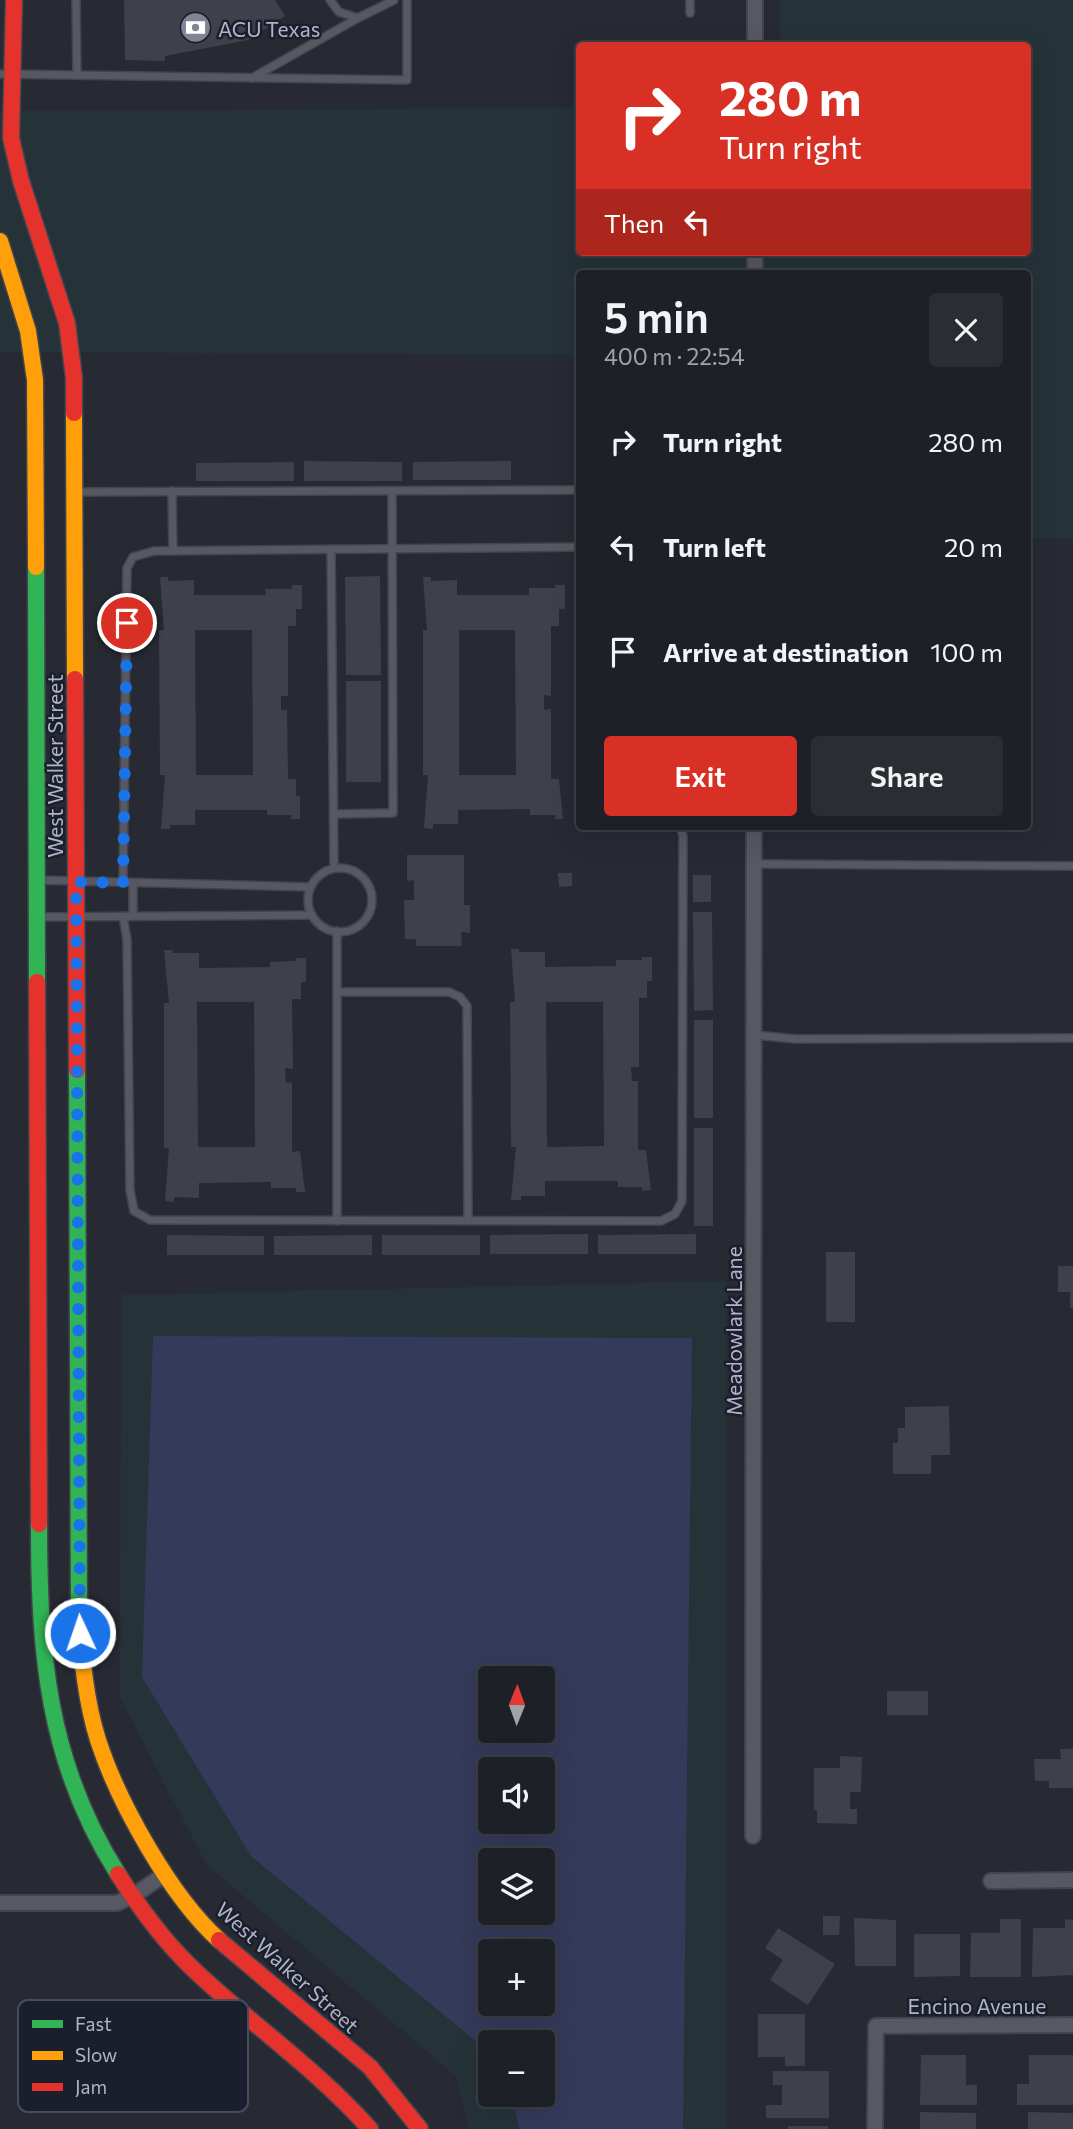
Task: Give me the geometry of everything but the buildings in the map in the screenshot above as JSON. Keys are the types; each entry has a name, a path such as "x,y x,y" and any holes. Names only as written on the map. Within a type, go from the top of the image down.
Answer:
{"street":[{"name":"West Walker Street","path":"14,0 6,74 10,138 21,181 67,323 74,378 78,1600 83,1670 98,1740 128,1810 165,1874 216,1937 370,2067 420,2129"},
{"path":"755,0 755,42"},
{"name":"West Walker Street","path":"0,241 7,283 28,331 35,380 39,1601 44,1676 61,1752 92,1826 133,1896 188,1964 231,2000"},
{"name":"Meadowlark Lane","path":"753,1836 754,830"},
{"path":"0,1903 117,1903 133,1896 165,1874"},
{"path":"991,1881 1073,1880"},
{"name":"West Walker Street","path":"248,2015 342,2094 370,2129"},
{"name":"Encino Avenue","path":"875,2129 876,2026 1073,2025"}],"lane":[{"path":"76,0 77,75"},
{"path":"330,0 339,12 358,18"},
{"path":"251,78 394,0"},
{"path":"6,74 407,80 407,0"},
{"path":"690,0 690,13"},
{"path":"75,492 576,490"},
{"path":"172,491 173,551"},
{"path":"334,814 393,814 392,491"},
{"path":"123,883 127,568 133,557 154,551 576,547"},
{"path":"331,550 334,868"},
{"path":"123,916 127,940 130,1190 134,1211 150,1220 661,1221 675,1214 682,1201 681,830"},
{"path":"754,864 1073,866"},
{"path":"345,867 363,876 373,894 369,915 355,929 337,931 325,928 312,915 308,896 310,887 316,878 334,868 345,867"},
{"path":"37,880 310,887"},
{"path":"133,883 133,916"},
{"path":"37,917 312,915"},
{"path":"337,931 337,1220"},
{"path":"337,992 449,992 460,997 467,1006 468,1220"},
{"path":"755,1035 796,1039 1073,1038"}],"shaded area":[{"path":"780,0 1073,0 1073,539 1031,538 1031,270 576,270 576,355 0,352 0,111 576,108 576,256 1031,256 1031,42 780,42"},
{"path":"727,1281 726,2129 469,2129 456,2076 206,1864 120,1697 121,1295"}],"water":[{"path":"153,1336 692,1338 683,2129 519,2129 514,2107 555,2107 555,2030 478,2030 478,2043 251,1856 142,1677"}],"traffic: fast":[{"path":"36,567 37,982"},
{"path":"77,1070 79,1619"},
{"path":"39,1524 41,1617 52,1705 76,1790 94,1832 118,1874"}],"traffic: slow":[{"path":"0,241 28,331 35,380 36,567"},
{"path":"74,413 75,679"},
{"path":"79,1619 90,1711 107,1765 132,1819 165,1874 201,1922 219,1940"}],"traffic: jam":[{"path":"14,0 11,138 21,181 67,323 74,378 74,413"},
{"path":"75,679 77,1070"},
{"path":"37,982 39,1524"},
{"path":"118,1874 170,1945 227,2000"},
{"path":"219,1940 370,2067 420,2129"},
{"path":"248,2018 327,2086 370,2129"}],"place":[{"name":"ACU Texas","path":"195,28"}],"route":[{"path":"80,1633 76,882 123,883 127,623"}]}
